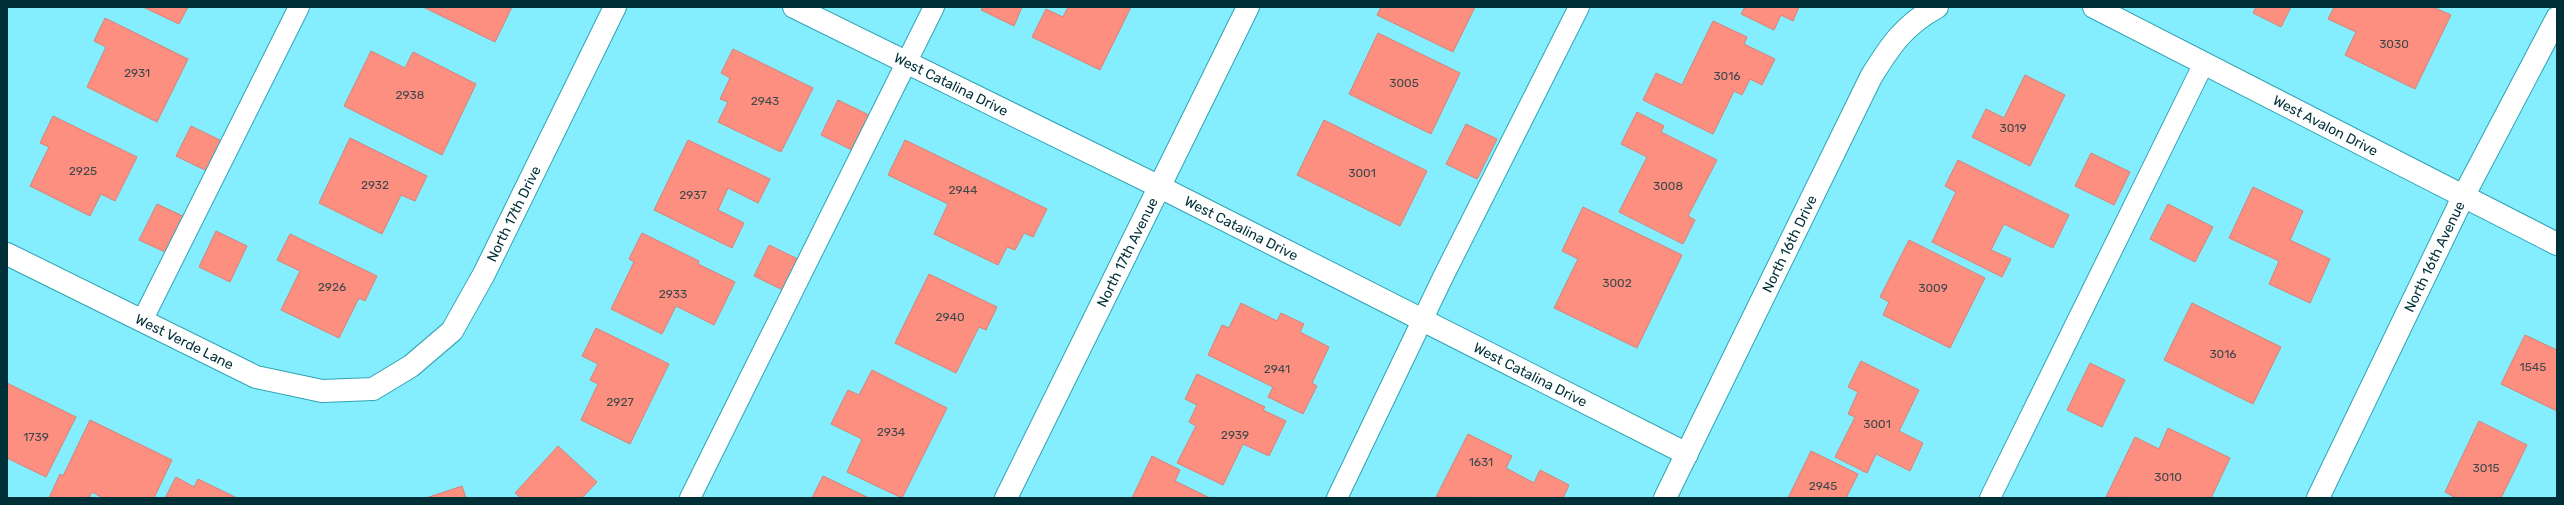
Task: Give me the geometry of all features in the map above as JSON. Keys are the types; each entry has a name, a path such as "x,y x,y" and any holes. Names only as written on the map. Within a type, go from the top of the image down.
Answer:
{"street":[{"name":"North 17th Drive","path":"373,389 411,366 452,331 484,274 615,7"},
{"name":"West Catalina Drive","path":"794,7 1160,187 1687,454"},
{"name":"North 17th Avenue","path":"1006,498 1248,7"},
{"name":"North 16th Drive","path":"1665,498 1871,77 1892,43 1918,18 1937,7"},
{"name":"West Avalon Drive","path":"2094,7 2463,198 2557,244"},
{"name":"North 16th Avenue","path":"2318,498 2463,198 2557,18"},
{"name":"West Verde Lane","path":"7,254 143,319 256,376 322,391 373,389"}],"lane":[{"path":"143,319 299,7"},
{"path":"690,498 934,7"},
{"path":"1337,498 1443,278 1579,7"},
{"path":"1990,498 2204,63"}],"building":[{"path":"143,7 188,7 179,24"},
{"path":"423,7 512,7 495,42"},
{"path":"983,7 1022,7 1014,26 981,10"},
{"path":"1068,7 1131,7 1100,70 1032,37 1046,9 1063,17"},
{"path":"1381,7 1475,7 1453,52 1377,15"},
{"path":"1745,7 1799,7 1793,21 1781,15 1774,30 1741,14"},
{"path":"2256,7 2291,7 2281,27 2253,13"},
{"path":"2334,7 2433,7 2451,15 2415,89 2345,55 2356,32 2328,19"},
{"path":"105,18 188,59 157,122 87,87 106,47 94,41"},
{"path":"1713,21 1747,37 1744,44 1775,59 1762,85 1750,79 1742,95 1734,91 1713,134 1643,100 1656,73 1682,85"},
{"path":"1378,33 1460,73 1431,134 1349,94"},
{"path":"733,49 813,88 781,152 718,122 728,102 720,99 730,78 721,73"},
{"path":"371,51 405,68 413,52 476,84 442,155 344,106"},
{"path":"2025,75 2065,95 2030,166 1972,137 1986,109 2004,118"},
{"path":"838,100 869,115 852,150 821,135"},
{"path":"1637,112 1664,126 1661,132 1717,160 1688,216 1695,220 1683,244 1619,212 1647,157 1621,144"},
{"path":"53,116 137,157 115,201 101,194 90,216 30,186 49,147 40,143"},
{"path":"1324,120 1427,171 1400,226 1297,175"},
{"path":"1466,124 1497,139 1477,179 1446,164"},
{"path":"191,126 226,143 211,173 176,156"},
{"path":"350,138 427,176 415,201 401,195 382,234 319,203"},
{"path":"688,140 770,179 758,203 728,188 718,210 744,223 732,248 654,210"},
{"path":"905,140 1047,209 1033,237 1024,233 1015,250 1007,247 998,265 934,234 948,204 888,175"},
{"path":"2091,153 2130,172 2114,205 2075,186"},
{"path":"1958,160 2069,215 2053,248 2004,224 1991,250 2011,259 2002,277 1932,242 1956,192 1945,186"},
{"path":"2253,187 2303,211 2290,240 2330,259 2310,303 2269,284 2279,261 2229,238"},
{"path":"157,204 185,217 167,253 139,240"},
{"path":"2168,204 2213,227 2195,262 2150,239"},
{"path":"1583,207 1682,255 1637,348 1554,308 1578,259 1562,251"},
{"path":"216,231 247,246 230,282 199,267"},
{"path":"642,233 699,261 698,264 735,282 714,325 676,306 662,334 611,309 634,262 629,259"},
{"path":"290,234 377,276 365,301 359,298 339,338 281,310 300,271 277,260"},
{"path":"1909,240 1985,278 1950,348 1883,315 1889,302 1880,297"},
{"path":"769,245 804,262 789,293 754,276"},
{"path":"929,274 997,307 986,330 979,327 956,373 895,343"},
{"path":"1241,303 1277,321 1281,313 1304,324 1300,332 1329,347 1312,383 1317,386 1303,414 1268,397 1273,387 1208,355 1222,325 1229,328"},
{"path":"2192,303 2281,347 2253,404 2164,360"},
{"path":"596,328 669,364 630,444 581,420 598,384 590,380 598,364 582,356"},
{"path":"2525,335 2557,350 2557,411 2501,384"},
{"path":"1861,361 1919,390 1899,431 1923,443 1910,471 1876,454 1867,473 1835,457 1855,417 1848,414 1858,392 1848,387"},
{"path":"2090,363 2125,380 2102,427 2067,410"},
{"path":"872,370 947,408 902,498 847,472 862,439 831,424 848,390 859,395"},
{"path":"1197,374 1265,407 1263,410 1286,421 1269,456 1243,444 1223,485 1177,463 1196,426 1189,422 1197,405 1185,399"},
{"path":"7,383 76,417 46,477 7,458"},
{"path":"90,420 172,460 154,498 103,498 92,492 89,498 49,498 60,474 63,476"},
{"path":"2479,421 2527,445 2501,498 2456,498 2445,492"},
{"path":"2168,428 2230,458 2211,498 2106,497 2135,437 2159,449"},
{"path":"1468,434 1512,456 1506,468 1534,483 1540,470 1569,485 1563,498 1436,497"},
{"path":"558,446 597,482 582,498 521,498 515,493"},
{"path":"1811,451 1858,474 1846,498 1788,498"},
{"path":"1152,456 1180,470 1175,481 1210,498 1132,498"},
{"path":"823,476 869,498 812,498"},
{"path":"176,477 194,487 198,479 237,498 165,498"},
{"path":"462,486 466,498 426,498"}]}
